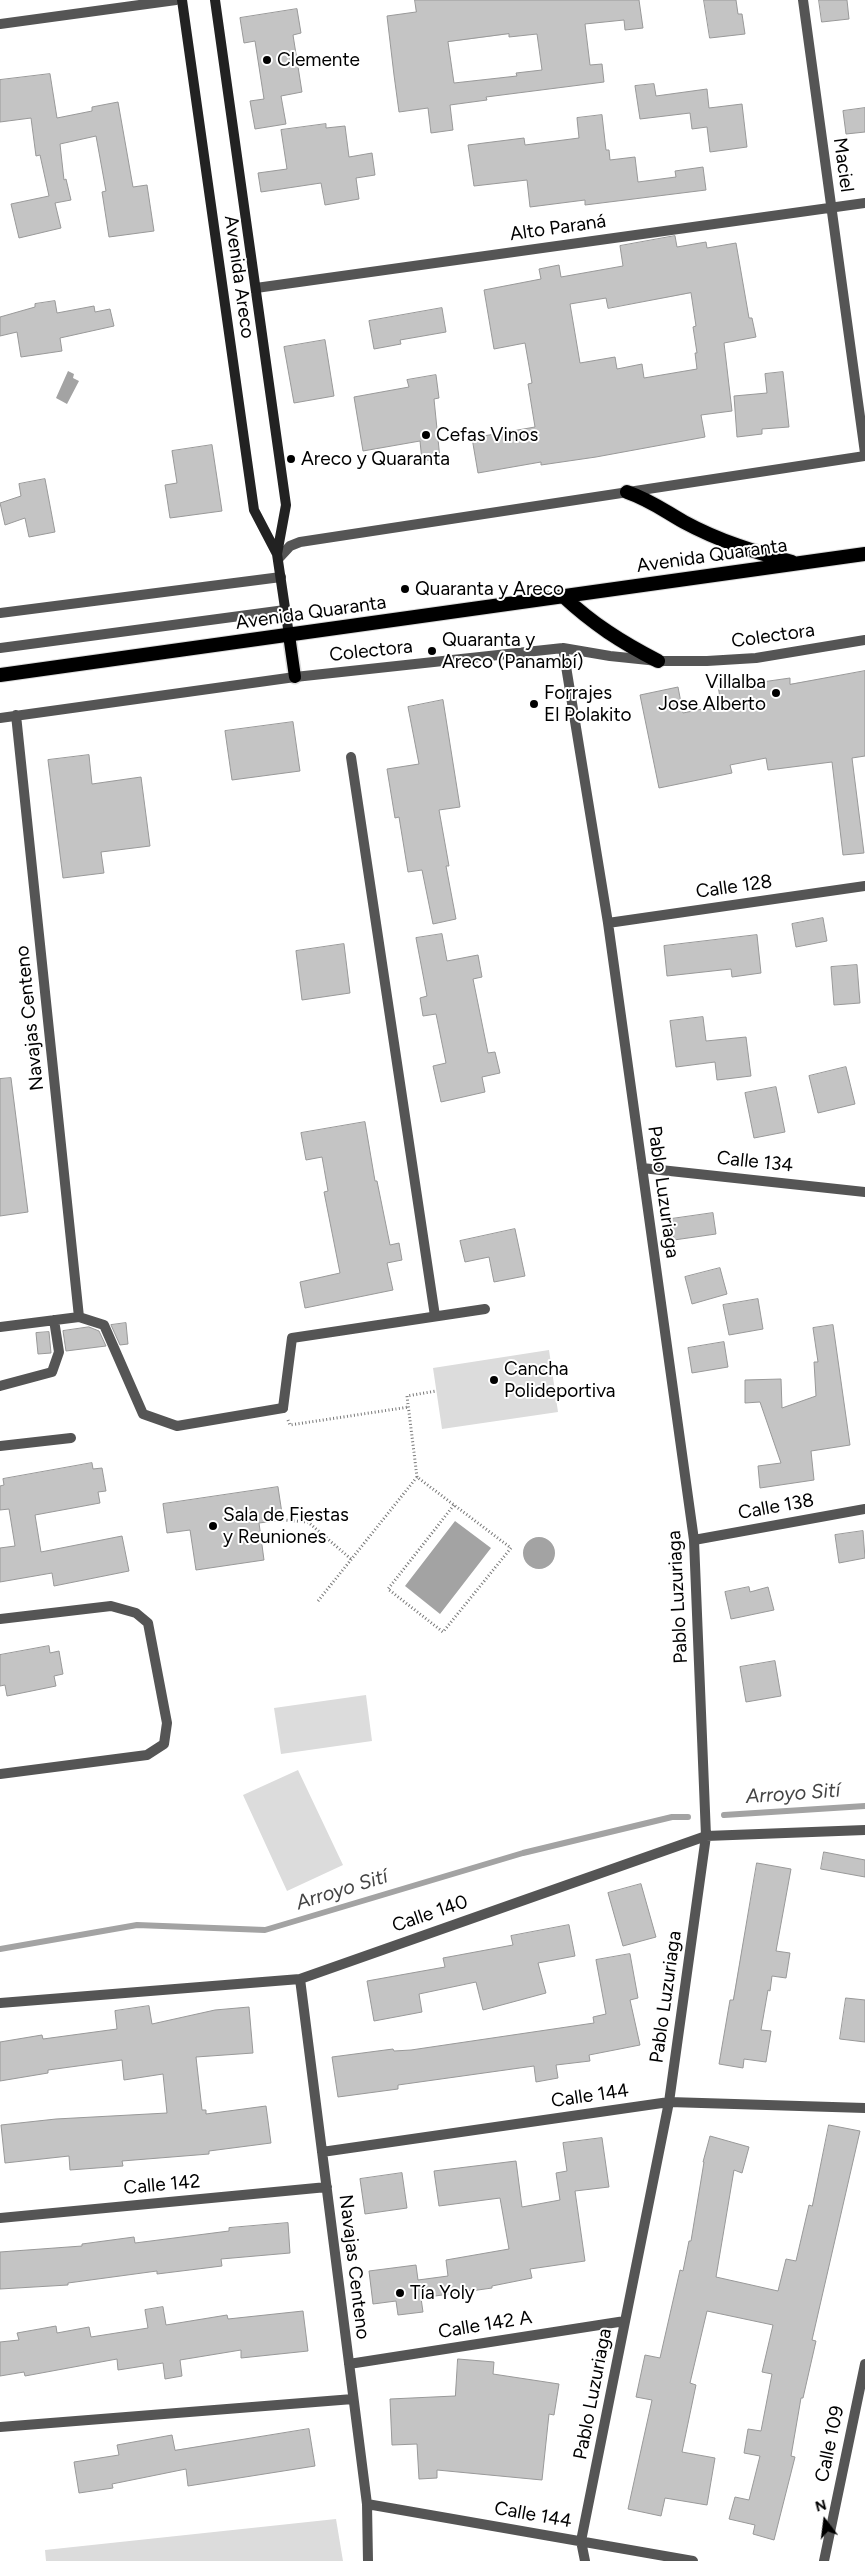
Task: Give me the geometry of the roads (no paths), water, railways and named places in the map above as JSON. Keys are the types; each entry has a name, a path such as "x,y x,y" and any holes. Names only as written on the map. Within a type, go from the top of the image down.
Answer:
{"highway":[{"path":"627,492 649,499 684,522 738,547 798,564"},
{"name":"Avenida Quaranta","path":"0,675 865,554"},
{"path":"562,596 592,623 623,644 658,660"}],"main road":[{"name":"Avenida Areco","path":"182,0 254,510 277,556 289,635"},
{"name":"Avenida Areco","path":"215,0 286,505 277,556"},
{"path":"289,635 294,677"}],"street":[{"path":"0,24 176,0"},
{"name":"Maciel","path":"802,0 865,454"},
{"name":"Alto Paraná","path":"256,288 865,203"},
{"path":"277,556 290,546 300,542 865,454"},
{"path":"0,613 281,577"},
{"path":"0,648 286,610"},
{"name":"Colectora","path":"0,718 294,677 563,648 610,656 658,660 707,661 756,658 865,640"},
{"name":"Pablo Luzuriaga","path":"563,648 608,923 694,1540 706,1836 669,2102 581,2542"},
{"name":"Navajas Centeno","path":"16,715 79,1317"},
{"path":"351,757 435,1316"},
{"name":"Calle 128","path":"608,923 865,886"},
{"name":"Calle 134","path":"642,1168 865,1192"},
{"path":"0,1327 79,1317 104,1326 143,1414 177,1426 283,1408 292,1338 485,1309"},
{"path":"0,1386 52,1372 59,1352 54,1320"},
{"path":"0,1446 71,1438"},
{"name":"Calle 138","path":"694,1540 865,1509"},
{"path":"0,1619 111,1606 136,1613 148,1623 167,1723 164,1744 147,1755 0,1774"},
{"name":"Calle 140","path":"0,2003 300,1978 706,1836 865,1830"},
{"name":"Navajas Centeno","path":"300,1978 367,2504 368,2561"},
{"name":"Calle 144","path":"322,2152 669,2102 865,2108"},
{"name":"Calle 142","path":"0,2218 327,2187"},
{"name":"Calle 142 A","path":"349,2364 625,2321"},
{"name":"Calle 109","path":"824,2561 865,2364"},
{"path":"0,2427 353,2399"},
{"name":"Calle 144","path":"367,2504 693,2561"},
{"path":"581,2542 585,2561"}],"waterway":[{"name":"Arroyo Sití","path":"724,1815 865,1806"},
{"name":"Arroyo Sití","path":"0,1949 137,1925 265,1930 523,1853 672,1817 688,1817"}],"place":[{"name":"Clemente","path":"267,60"},
{"name":"Cefas Vinos","path":"426,435"},
{"name":"Areco y Quaranta","path":"291,459"},
{"name":"Quaranta y Areco","path":"405,589"},
{"name":"Quaranta y Areco (Panambí)","path":"432,651"},
{"name":"Villalba Jose Alberto","path":"776,693"},
{"name":"Forrajes El Polakito","path":"534,704"},
{"name":"Cancha Polideportiva","path":"494,1380"},
{"name":"Sala de Fiestas y Reuniones","path":"213,1526"},
{"name":"Tía Yoly","path":"400,2293"}]}
